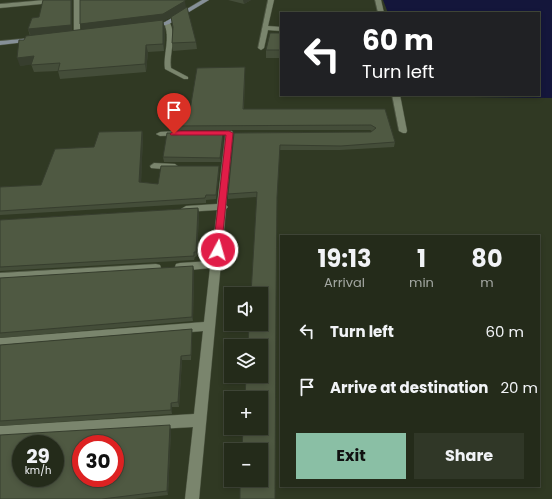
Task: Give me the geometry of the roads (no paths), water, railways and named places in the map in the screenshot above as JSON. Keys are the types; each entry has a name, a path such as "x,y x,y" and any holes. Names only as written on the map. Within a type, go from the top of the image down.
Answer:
{"street":[{"path":"0,6 62,0"},
{"path":"77,0 77,36"},
{"path":"140,29 167,23 206,0"},
{"path":"261,48 271,0"},
{"path":"378,0 381,12"},
{"path":"167,23 172,36 167,61 168,68 186,78"},
{"path":"266,28 280,28"},
{"path":"70,36 85,35"},
{"path":"0,43 39,39"},
{"path":"396,96 404,131"},
{"path":"160,134 191,133"},
{"path":"192,499 223,207 221,167 229,133"},
{"path":"154,166 186,167"},
{"path":"175,210 223,207"},
{"path":"0,277 216,264"},
{"path":"0,343 210,326"},
{"path":"0,432 200,420"}]}
